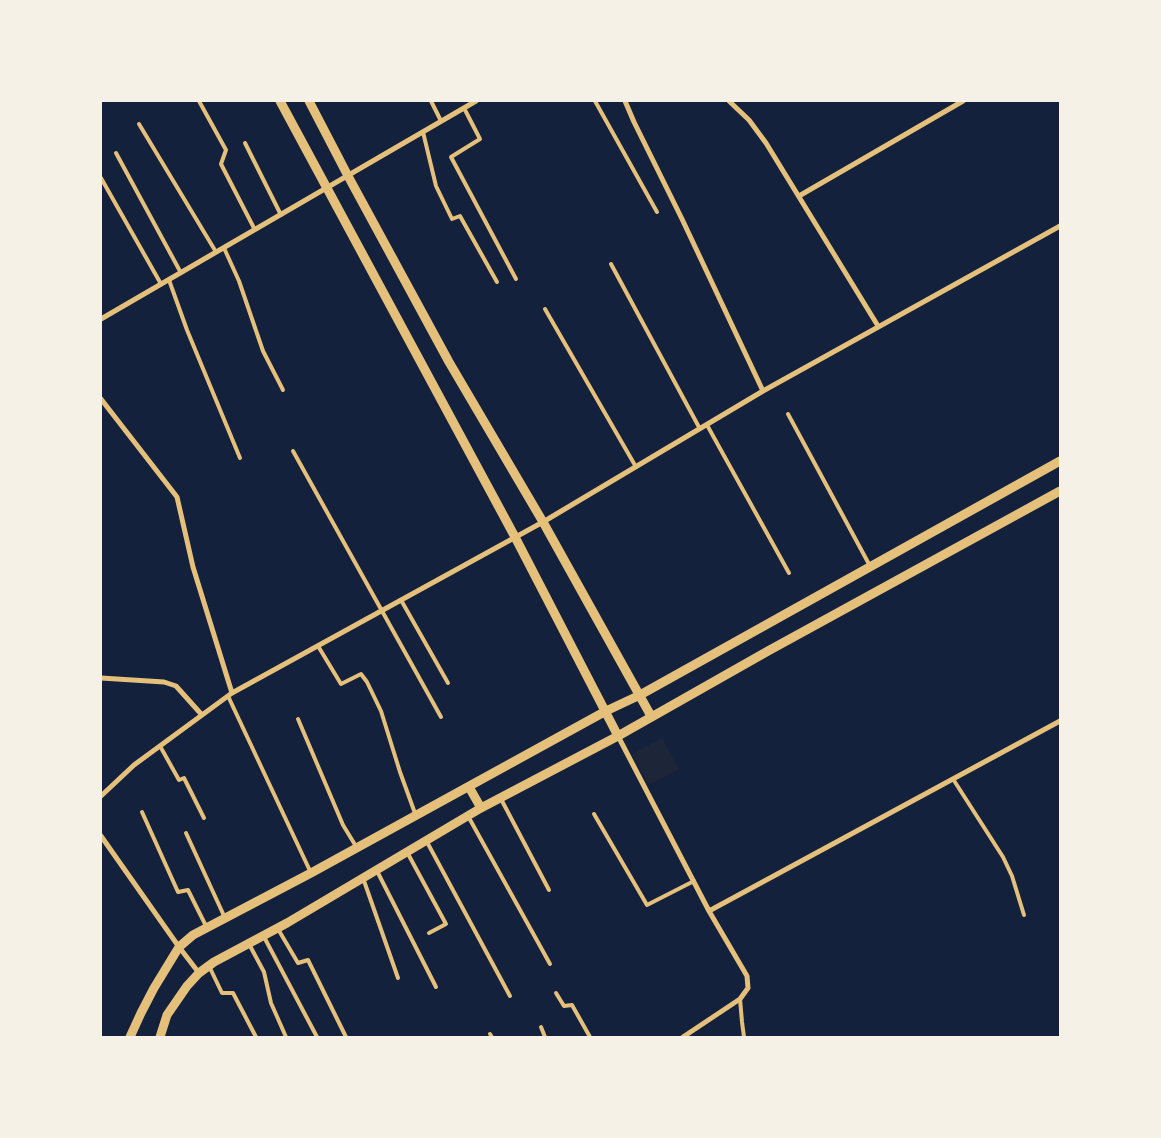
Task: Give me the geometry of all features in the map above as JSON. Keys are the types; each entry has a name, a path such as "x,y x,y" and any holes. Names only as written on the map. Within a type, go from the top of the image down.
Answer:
{"street":[{"path":"280,101 515,538 709,911 747,976 748,988 740,999 683,1037"},
{"path":"309,101 449,362 543,522 651,716"},
{"path":"101,319 476,101"},
{"path":"625,101 763,391"},
{"path":"728,101 749,120 766,143 878,326"},
{"path":"799,196 963,101"},
{"path":"101,796 134,765 230,694 515,538 763,391 1060,226"},
{"path":"101,399 177,497 192,567 230,694"},
{"path":"130,1037 154,988 179,947 193,935 311,873 606,711 640,695 1060,462"},
{"path":"160,1037 167,1015 187,986 199,973 209,966 278,928 481,808 618,736 1060,491"},
{"path":"101,678 164,682 176,686 202,715"},
{"path":"709,911 1060,721"},
{"path":"469,787 481,808"},
{"path":"101,836 199,973"}],"lane":[{"path":"199,101 226,150 221,164 255,230"},
{"path":"431,101 441,121"},
{"path":"595,101 657,212"},
{"path":"464,108 480,139 451,157 516,279"},
{"path":"140,124 216,252"},
{"path":"423,132 436,186 452,219 460,216 497,282"},
{"path":"245,143 281,215"},
{"path":"116,153 181,273"},
{"path":"101,178 161,284"},
{"path":"224,248 239,281 263,351 283,390"},
{"path":"611,264 700,429"},
{"path":"169,280 187,330 240,458"},
{"path":"545,309 636,467"},
{"path":"788,414 870,567"},
{"path":"707,425 789,573"},
{"path":"292,451 441,717"},
{"path":"401,600 448,683"},
{"path":"318,646 341,684 361,674 368,682 381,711 416,816"},
{"path":"230,694 311,873"},
{"path":"298,719 344,825 357,848"},
{"path":"160,746 179,780 184,778 204,818"},
{"path":"952,779 1003,857 1012,876 1024,915"},
{"path":"500,798 549,890"},
{"path":"142,812 178,892 188,890 207,928"},
{"path":"594,814 647,905 694,881"},
{"path":"468,816 550,964"},
{"path":"186,833 225,918"},
{"path":"426,841 510,996"},
{"path":"407,852 446,924 429,933"},
{"path":"376,870 436,988"},
{"path":"363,878 398,978"},
{"path":"278,928 298,963 308,960 346,1037"},
{"path":"263,935 317,1037"},
{"path":"249,943 264,972 271,1003 286,1037"},
{"path":"209,966 222,993 232,993 256,1037"},
{"path":"556,993 564,1006 572,1005 590,1037"},
{"path":"740,999 744,1037"},
{"path":"540,1027 545,1037"}],"shaded area":[{"path":"662,738 679,769 649,785 632,754"}]}
